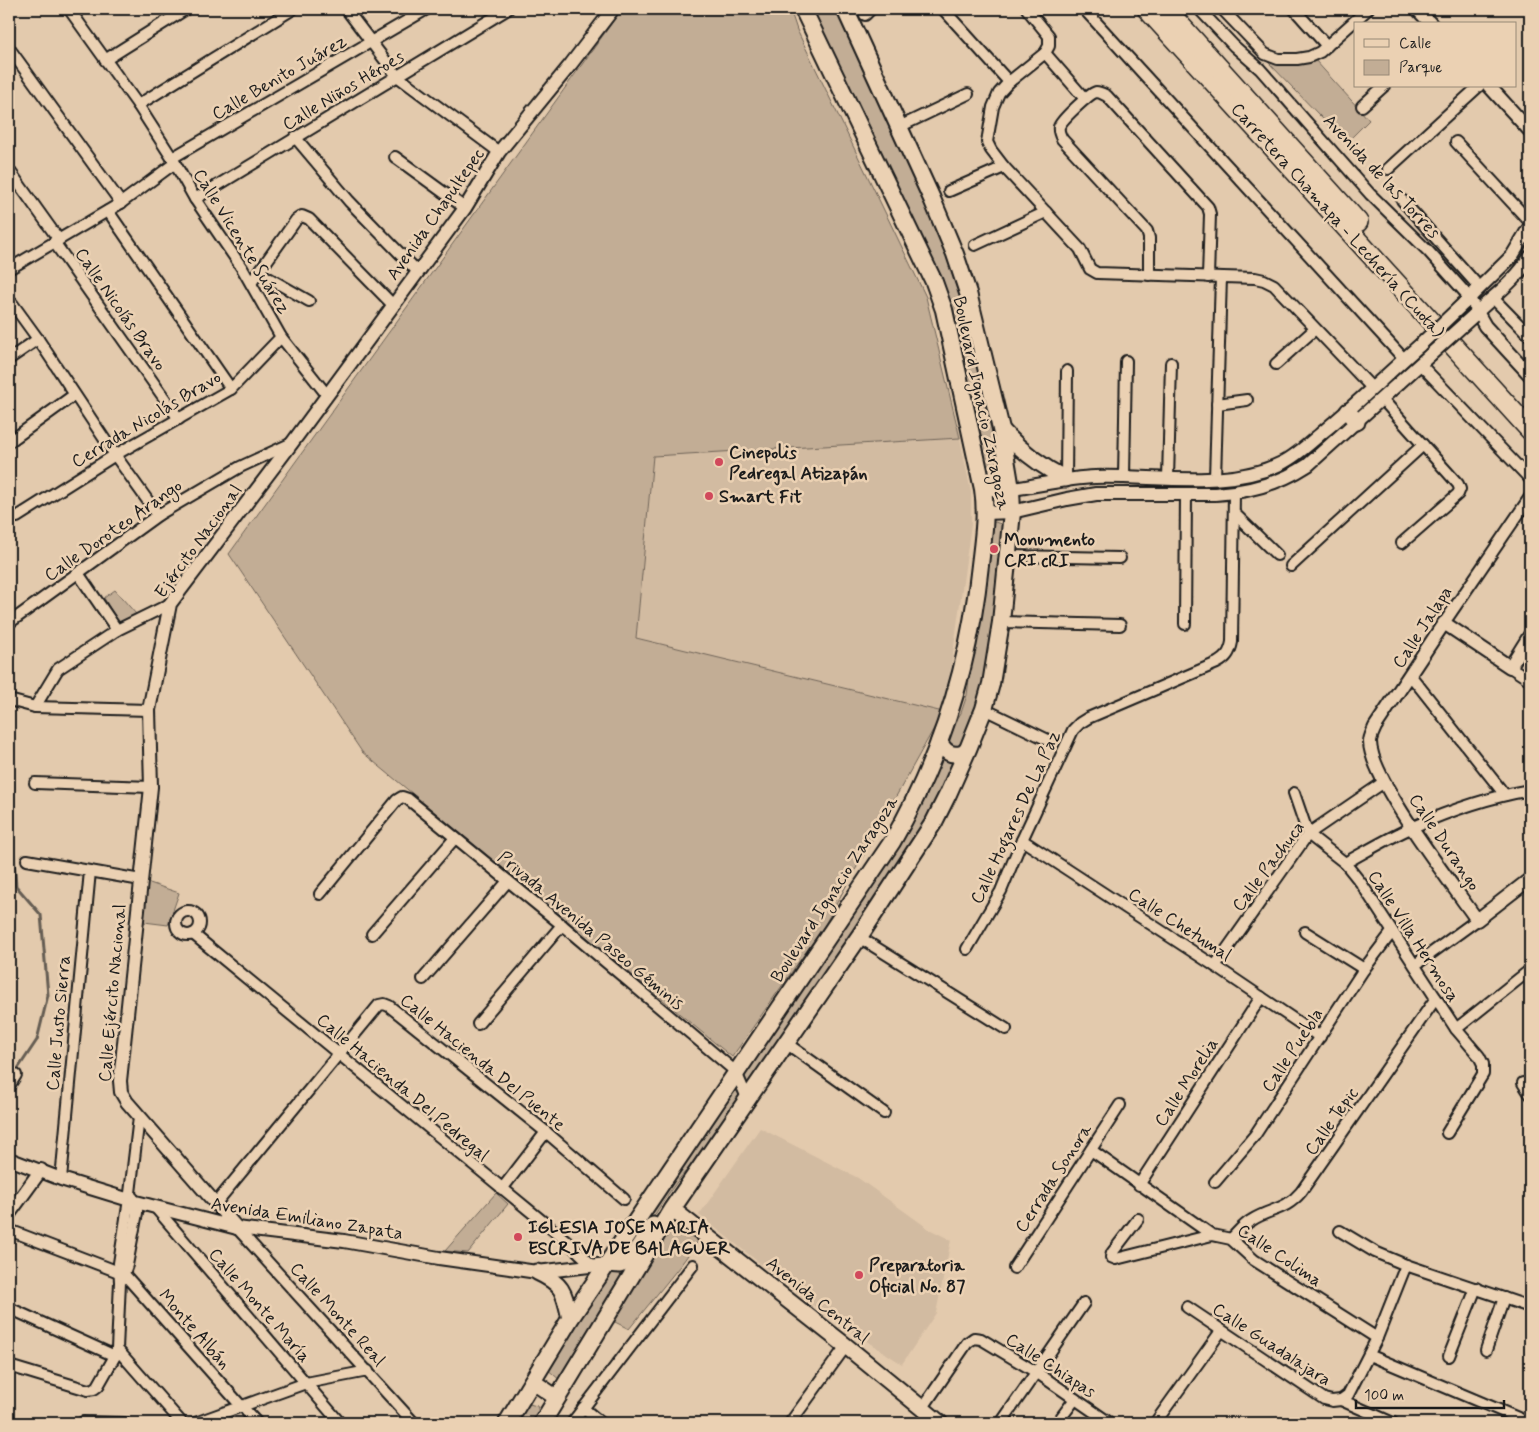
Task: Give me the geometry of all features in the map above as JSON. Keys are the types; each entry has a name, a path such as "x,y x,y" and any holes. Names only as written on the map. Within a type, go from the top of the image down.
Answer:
{"highway":[{"name":"Carretera Chamapa - Lechería (Cuota)","path":"1147,9 1530,430"},
{"name":"Carretera Chamapa - Lechería (Cuota)","path":"1166,9 1530,411"}],"main road":[{"name":"Boulevard Ignacio Zaragoza","path":"507,1423 570,1319 600,1264 736,1072 892,842 923,783 956,692 967,653 978,584 986,514 983,489 946,318 934,282 803,9"},
{"name":"Boulevard Ignacio Zaragoza","path":"542,1423 672,1209 859,937 934,822 968,748 992,684 1001,622 1012,512 1011,489 1000,429 968,293 955,254 932,199 845,9"},
{"path":"1000,429 1030,458 1066,479"},
{"path":"939,741 943,748 952,754 964,753 968,748"},
{"path":"600,1264 624,1264 632,1259 689,1170 704,1161"},
{"name":"Avenida Central","path":"672,1209 846,1346 940,1423"},
{"path":"536,1272 558,1284 570,1319"},
{"path":"532,1382 557,1398"}],"street":[{"path":"105,60 186,9"},
{"path":"138,105 293,9"},
{"path":"346,9 397,76 499,152"},
{"name":"Calle Benito Juárez","path":"9,269 121,203 174,160 427,9"},
{"name":"Calle Niños Héroes","path":"195,198 508,9"},
{"name":"Avenida Chapultepec","path":"292,443 464,208 499,152 571,64 612,9"},
{"path":"944,9 1009,82"},
{"path":"1027,9 1049,36 1049,46 1045,53 1009,82 996,98 987,142 990,150 1004,167 1080,249 1090,269 1093,272 1255,278 1264,280 1274,285 1372,388"},
{"path":"1084,9 1404,359"},
{"name":"Avenida de las Torres","path":"1199,9 1234,46 1260,69 1370,194 1429,252 1475,314 1530,374"},
{"path":"1222,9 1265,54 1278,59 1309,57 1327,46 1363,10"},
{"path":"1294,9 1327,46"},
{"path":"1417,9 1429,22"},
{"name":"Calle Vicente Suárez","path":"72,10 174,160 195,198 251,283 282,337 327,395"},
{"path":"9,48 121,203"},
{"path":"1045,53 1085,99"},
{"path":"1362,106 1382,88"},
{"path":"1388,169 1477,88"},
{"path":"1491,88 1530,132"},
{"path":"1150,275 1149,238 1147,231 1059,133 1062,121 1095,92 1101,92 1107,96 1208,207 1210,214 1208,276"},
{"path":"899,127 968,94"},
{"path":"295,137 349,201 418,272"},
{"path":"986,514 1012,512 1096,494 1186,495 1234,493 1258,488 1291,476 1308,465 1353,417 1372,388 1467,301 1512,256 1530,224 1456,142"},
{"path":"395,157 464,208"},
{"path":"948,191 1004,167"},
{"name":"Calle Nicolás Bravo","path":"9,170 178,420"},
{"path":"1402,200 1480,288"},
{"path":"108,211 231,389"},
{"path":"974,245 1046,212"},
{"path":"251,283 296,220 302,216 308,219 393,305"},
{"path":"983,489 1011,489 1066,479 1124,477 1215,478 1254,473 1284,462 1382,399 1493,298 1521,271 1530,257"},
{"path":"258,272 309,301"},
{"path":"1215,478 1221,277"},
{"path":"9,298 38,339 74,396 158,515"},
{"path":"1493,298 1530,336"},
{"path":"1276,364 1315,329"},
{"name":"Cerrada Nicolás Bravo","path":"17,517 115,455 231,389 282,337"},
{"path":"9,359 38,339"},
{"path":"1425,360 1530,479"},
{"path":"1124,477 1126,361"},
{"path":"1168,478 1171,362"},
{"path":"1066,479 1067,371"},
{"path":"9,442 74,396"},
{"path":"1382,399 1458,484 1460,489 1458,494 1402,544"},
{"path":"1217,404 1247,400"},
{"name":"Calle Doroteo Arango","path":"9,623 158,515 240,467 292,443"},
{"name":"Ejército Nacional","path":"141,880 151,788 150,710 170,604 292,443"},
{"path":"1291,566 1423,445"},
{"name":"Calle Hogares De La Paz","path":"967,949 1001,891 1068,738 1080,723 1217,664 1230,651 1232,632 1234,493"},
{"path":"1185,624 1186,495"},
{"name":"Calle Jalapa","path":"1384,782 1372,754 1370,740 1375,727 1530,497"},
{"path":"1234,513 1277,555"},
{"path":"1008,556 1120,558"},
{"path":"78,573 117,630"},
{"path":"35,707 58,669 117,630 170,604"},
{"path":"1001,622 1120,625"},
{"path":"1444,623 1530,680"},
{"path":"1510,667 1530,635"},
{"path":"1411,676 1504,795"},
{"path":"9,700 35,707 150,710"},
{"path":"984,709 1048,740"},
{"name":"Calle Durango","path":"1384,782 1412,827 1477,920"},
{"name":"Calle Pachuca","path":"1215,966 1308,834 1384,782"},
{"path":"35,783 151,788"},
{"path":"1345,863 1412,827 1465,806 1530,790"},
{"path":"1294,793 1308,834"},
{"name":"Privada Avenida Paseo Géminis","path":"320,894 397,800 402,797 408,799 562,925 736,1072 747,1098"},
{"name":"Calle Villa Hermosa","path":"1308,834 1345,863 1370,897 1456,1029 1479,1056 1483,1064 1483,1074 1447,1133"},
{"path":"372,934 455,838"},
{"name":"Calle Chetumal","path":"1022,840 1320,1037"},
{"path":"27,860 141,880"},
{"name":"Calle Justo Sierra","path":"61,1179 90,871"},
{"path":"1415,965 1530,879"},
{"name":"Calle Ejército Nacional","path":"139,1116 121,1092 120,1081 141,880"},
{"path":"423,979 508,881"},
{"path":"478,1024 562,925"},
{"path":"1304,932 1364,969"},
{"name":"Calle Puebla","path":"1215,1182 1255,1135 1364,969 1392,932"},
{"name":"Calle Hacienda Del Pedregal","path":"193,934 502,1189 569,1243 600,1264"},
{"path":"859,937 1006,1029"},
{"path":"1456,1029 1530,970"},
{"name":"Calle Morelia","path":"1139,1185 1261,997"},
{"name":"Calle Tepic","path":"1231,1239 1243,1226 1254,1219 1293,1202 1436,998"},
{"name":"Calle Hacienda Del Puente","path":"216,1203 338,1053 379,1005 384,1004 389,1006 546,1132 624,1199"},
{"path":"786,1043 884,1113"},
{"path":"9,1086 16,1075"},
{"path":"1523,1083 1530,1094"},
{"name":"Cerrada Sonora","path":"1014,1268 1120,1105"},
{"path":"9,1366 88,1390 98,1386 116,1352 121,1276 132,1198 139,1116"},
{"path":"139,1116 237,1228"},
{"path":"502,1189 546,1132"},
{"name":"Calle Colima","path":"1090,1150 1212,1235 1231,1239 1254,1260 1377,1338"},
{"name":"Avenida Emiliano Zapata","path":"9,1159 42,1170 61,1179 132,1198 155,1207 237,1228 344,1241 439,1258 536,1272 600,1264"},
{"path":"9,1214 42,1170"},
{"name":"Calle Monte María","path":"155,1207 340,1423"},
{"path":"1138,1219 1112,1252 1111,1257 1116,1258 1212,1235"},
{"name":"Calle Monte Real","path":"237,1228 414,1423"},
{"path":"9,1230 121,1276"},
{"path":"1340,1231 1375,1252 1406,1265 1530,1307"},
{"path":"572,1423 693,1265"},
{"name":"Calle Guadalajara","path":"1187,1307 1324,1400 1341,1400 1348,1395 1369,1355 1406,1265"},
{"name":"Monte Albán","path":"121,1276 257,1423"},
{"path":"1450,1356 1476,1288"},
{"path":"1486,1350 1504,1298"},
{"path":"1001,1423 1084,1303"},
{"path":"9,1308 116,1352 182,1423"},
{"path":"1155,1423 1221,1331"},
{"name":"Calle Chiapas","path":"922,1409 967,1342 974,1338 981,1339 1036,1372 1110,1423"},
{"path":"790,1423 846,1346"},
{"path":"1369,1355 1530,1423"},
{"path":"195,1423 245,1409 306,1383 368,1371"},
{"path":"1057,1423 1075,1399"},
{"path":"1341,1400 1393,1423"},
{"path":"582,1408 601,1423"},
{"path":"82,1422 125,1423"}],"shaded area":[{"path":"960,438 971,492 971,524 948,690 943,712 636,638 653,455"},
{"name":"Preparatoria Oficial No. 87","path":"760,1128 858,1178 929,1229 951,1240 936,1313 902,1364 819,1310 699,1215"}],"green space":[{"path":"622,9 790,9 797,30 926,297 960,438 653,456 636,638 943,712 824,926 732,1057 362,752 229,554"},
{"path":"809,9 840,9 960,274 1006,473 1002,480 998,482 990,483 959,348"},
{"path":"1315,60 1369,120 1346,143 1268,62"},
{"path":"995,522 1001,524 1005,530 981,697 958,755 944,740 961,713 967,695 990,524"},
{"path":"115,590 136,614 119,624 104,598"},
{"path":"938,749 943,758 950,761 958,760 935,808 898,866 748,1086 739,1072 812,967"},
{"path":"141,880 179,893 168,925 136,921"},
{"path":"735,1080 740,1094 700,1158 690,1166 671,1189 631,1254 612,1259"},
{"path":"496,1193 508,1204 468,1253 445,1251"},
{"path":"671,1226 699,1240 629,1329 613,1321"},
{"path":"630,1269 561,1381 546,1368 608,1270"},
{"path":"521,1405 537,1406 540,1415 537,1423 511,1423"}],"waterway":[{"path":"9,766 13,783 13,847 16,886 41,915 48,995 37,1040 15,1073"}],"place":[{"name":"Cinepolis Pedregal Atizapán","path":"719,462"},
{"name":"Smart Fit","path":"709,496"},
{"name":"Monumento CRI cRI","path":"994,549"},
{"name":"IGLESIA JOSE MARIA ESCRIVA DE BALAGUER","path":"518,1237"},
{"name":"Preparatoria Oficial No. 87","path":"859,1275"}]}
